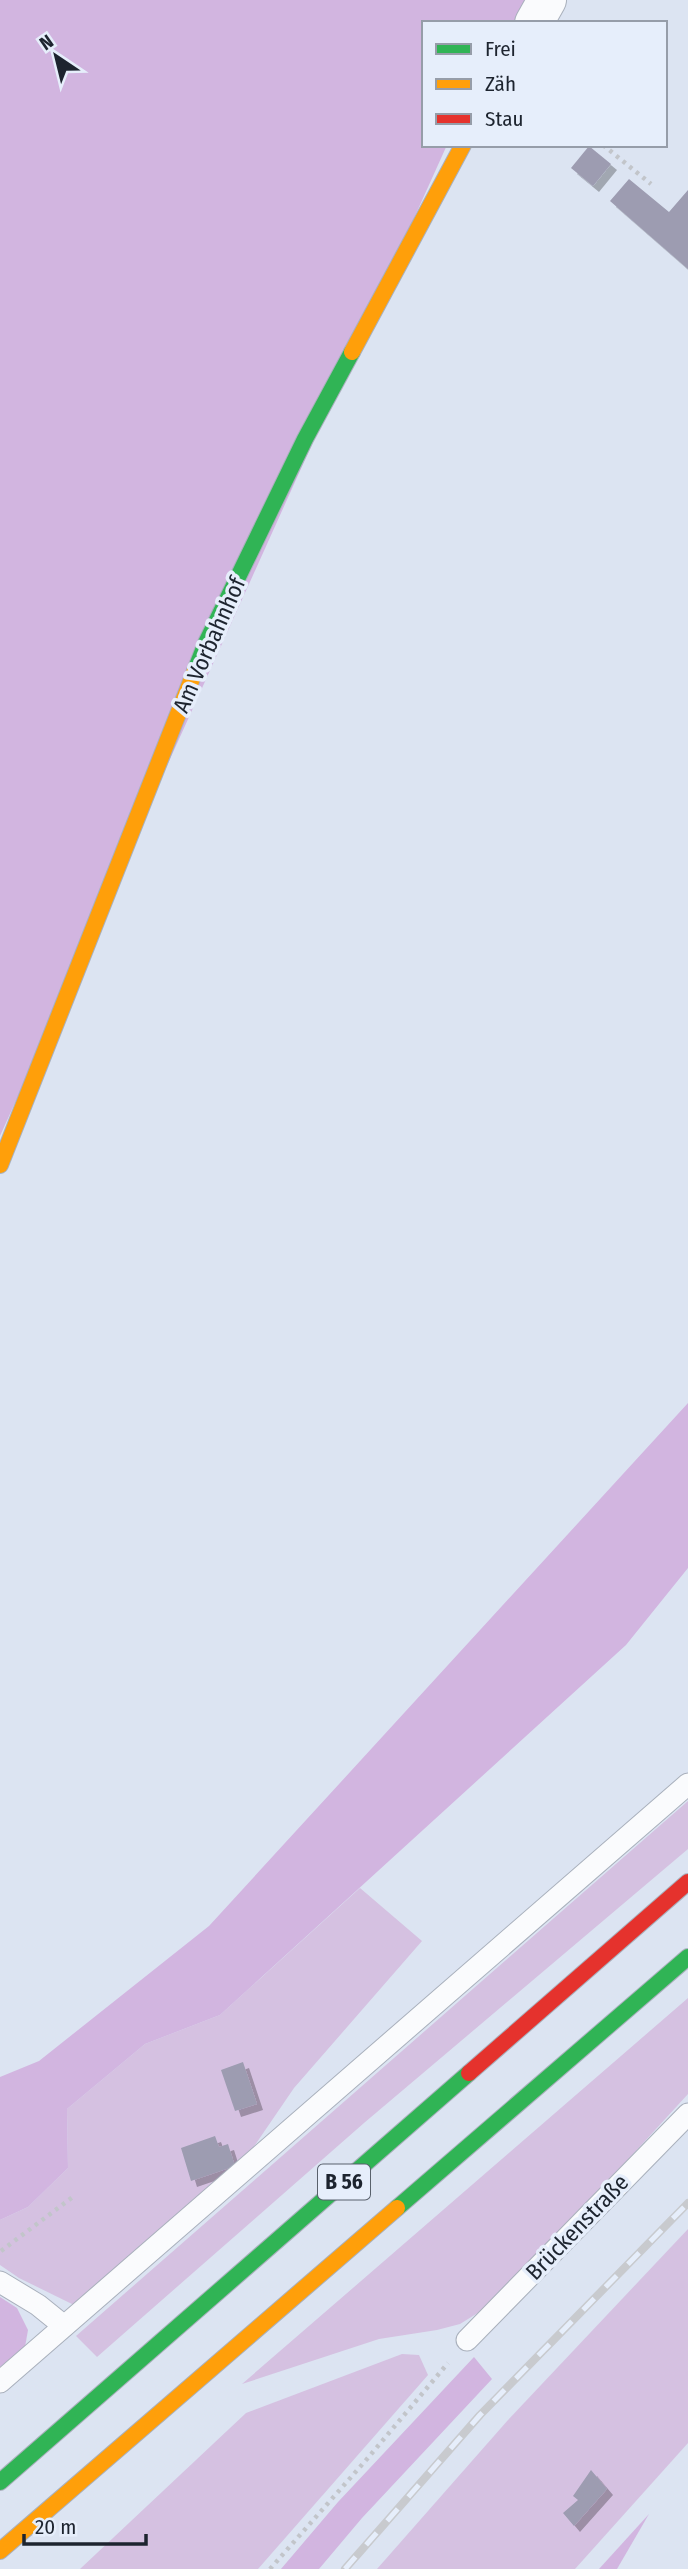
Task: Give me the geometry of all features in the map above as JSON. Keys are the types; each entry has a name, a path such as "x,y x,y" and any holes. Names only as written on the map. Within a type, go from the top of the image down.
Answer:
{"main road":[{"name":"Am Vorbahnhof","path":"0,1165 206,643 305,439 462,147"},
{"name":"B 56","path":"0,2482 688,1882"},
{"name":"B 56","path":"0,2551 688,1957"}],"street":[{"path":"535,21 547,0"}],"lane":[{"path":"0,2382 688,1784"},
{"name":"Brückenstraße","path":"467,2340 688,2114"},
{"path":"0,2282 38,2305 64,2326"}],"path":[{"path":"605,147 651,184"},
{"path":"0,2252 74,2196"},
{"path":"270,2569 467,2340"}],"shaded area":[{"path":"0,0 533,0 520,21 422,21 422,147 446,147 0,1136"},
{"path":"688,1403 688,1568 626,1645 220,2015 145,2044 67,2109 68,2168 28,2207 0,2220 0,2077 39,2061 209,1926"},
{"path":"688,1801 688,1849 364,2123 97,2357 76,2336"},
{"path":"360,1888 422,1941 294,2088 244,2161 74,2305 19,2278 0,2265 0,2220 28,2207 68,2168 67,2109 145,2044 220,2015"},
{"path":"688,1998 688,2094 516,2282 489,2306 460,2324 379,2339 242,2384"},
{"path":"688,2229 688,2443 575,2569 377,2569 508,2420"},
{"path":"0,2297 17,2308 28,2330 25,2347 0,2367"},
{"path":"402,2354 419,2355 428,2375 258,2569 80,2569 246,2413"},
{"path":"474,2357 492,2379 362,2518 319,2569 281,2569 338,2502"},
{"path":"649,2514 617,2569 599,2569"}],"building":[{"path":"588,147 611,164 593,186 571,168"},
{"path":"629,179 669,212 688,190 688,269 610,201"},
{"path":"243,2062 257,2104 235,2111 221,2070"},
{"path":"215,2136 219,2147 228,2144 235,2166 191,2181 181,2148"},
{"path":"591,2470 607,2489 574,2526 563,2513 578,2500 573,2496"}],"railway":[{"path":"345,2569 480,2415 688,2203"}],"traffic: fast":[{"path":"195,671 305,439 352,352"},
{"path":"397,2208 688,1957"},
{"path":"0,2482 469,2073"}],"traffic: slow":[{"path":"352,352 462,147"},
{"path":"0,1165 195,671"},
{"path":"0,2551 397,2208"}],"traffic: jam":[{"path":"469,2073 688,1882"}]}
